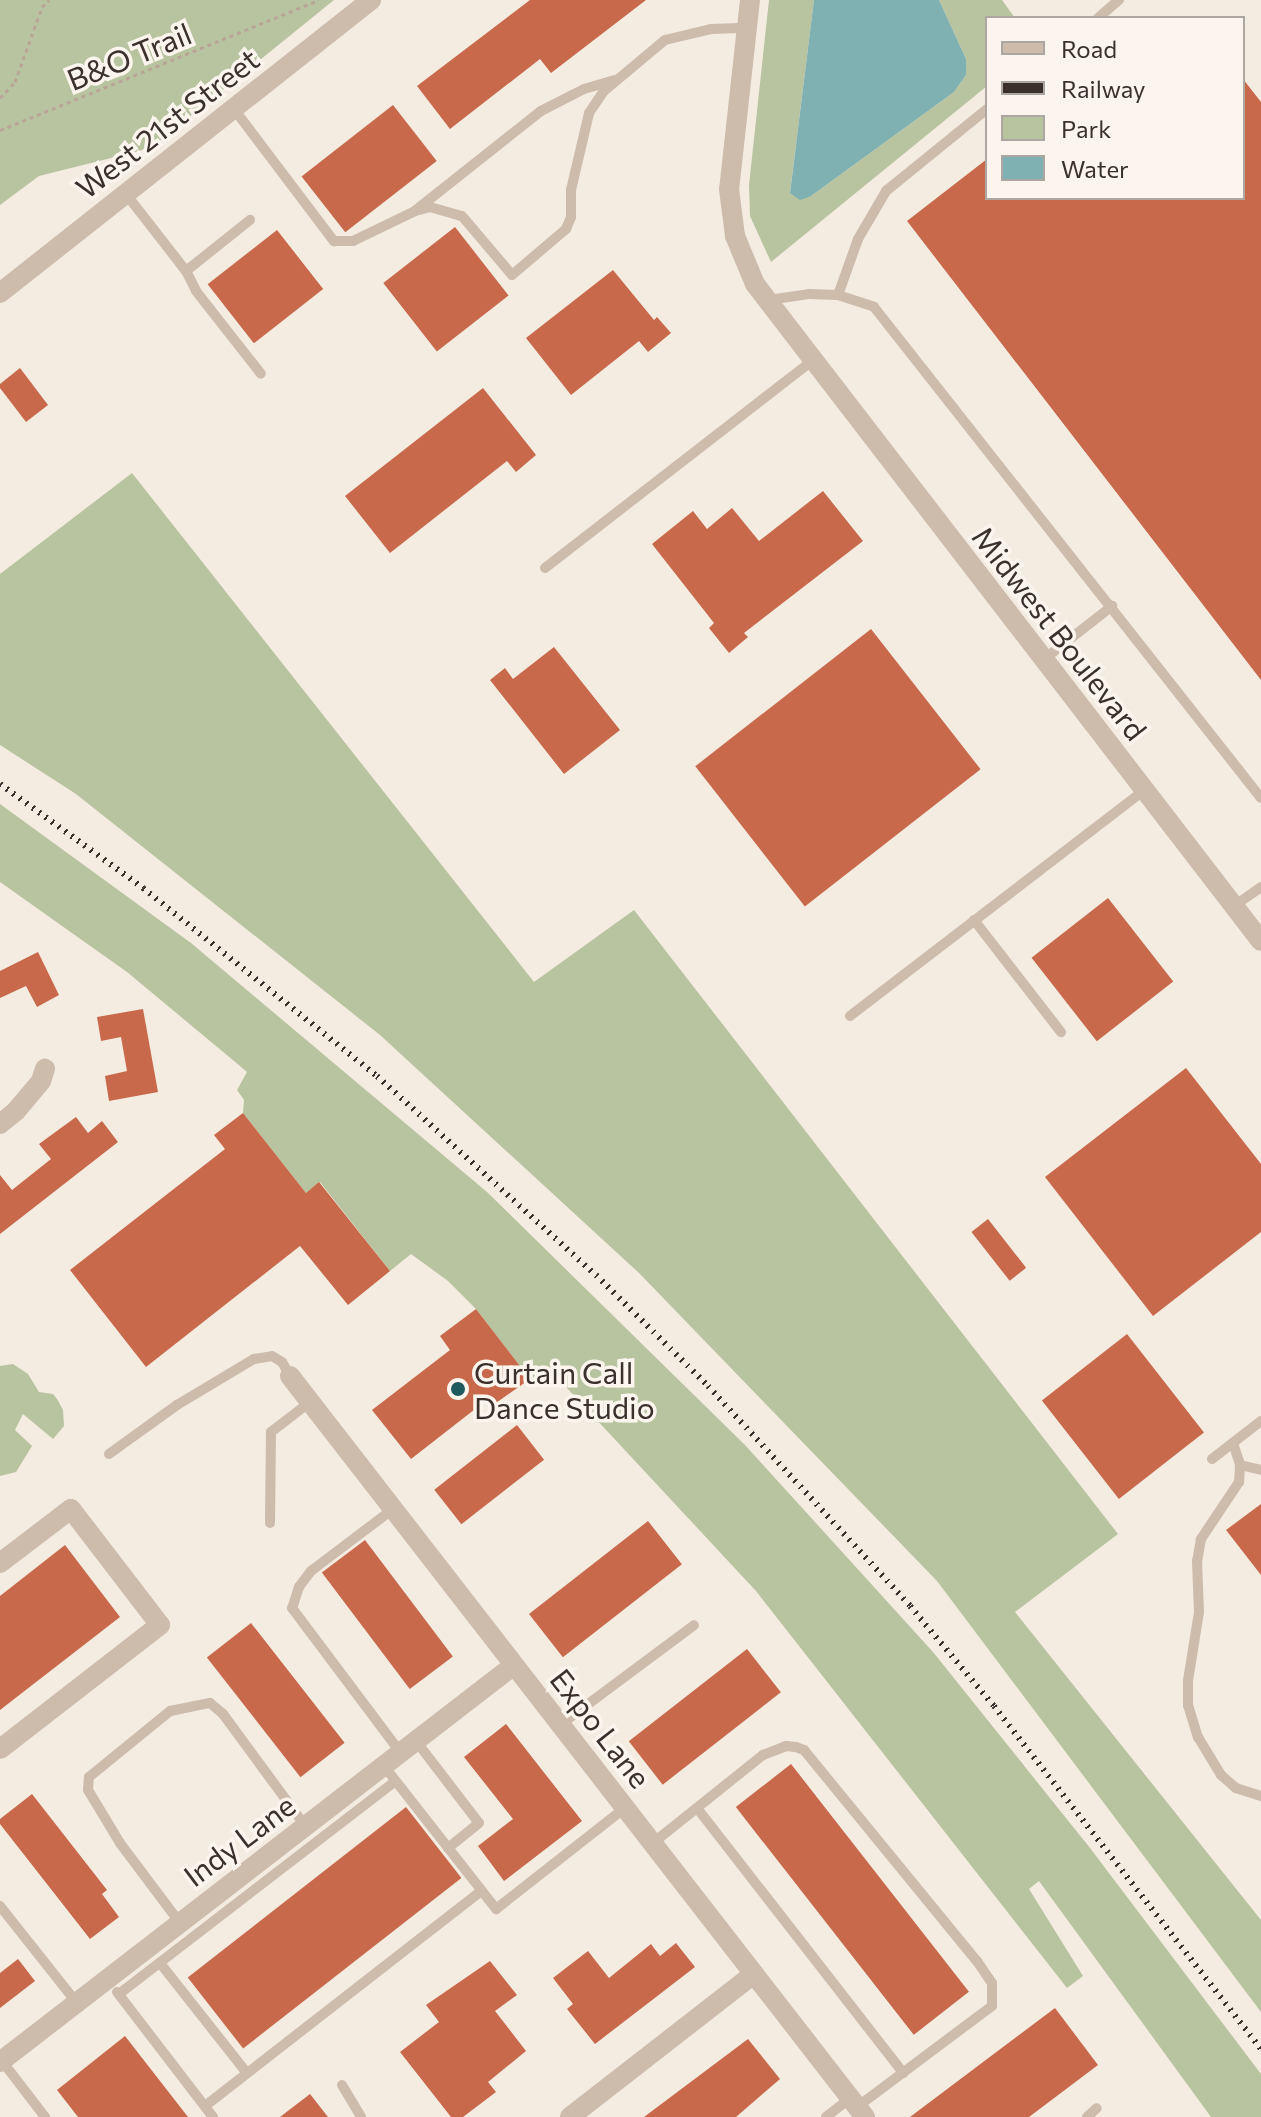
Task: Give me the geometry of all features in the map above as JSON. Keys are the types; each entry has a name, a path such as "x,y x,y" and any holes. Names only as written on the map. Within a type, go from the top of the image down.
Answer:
{"street":[{"name":"West 21st Street","path":"0,293 371,0"},
{"name":"Midwest Boulevard","path":"750,0 729,199 739,251 766,301 1261,941"},
{"path":"0,1124 16,1111 41,1081 45,1069"},
{"name":"Expo Lane","path":"290,1376 857,2107"},
{"path":"0,1563 71,1509 160,1625 0,1749"},
{"name":"Indy Lane","path":"1,2062 77,2003 113,1986 180,1923 306,1827 390,1774 409,1747 514,1665"},
{"path":"570,2117 754,1974"}],"lane":[{"path":"1100,16 1119,0"},
{"path":"234,109 334,241 353,241 430,207 462,216 509,274 520,271 566,229 571,217 571,190 589,113 619,78 665,40 682,34 747,28"},
{"path":"415,211 541,111 584,89 619,78"},
{"path":"838,295 858,239 886,191 985,111"},
{"path":"126,194 261,374"},
{"path":"186,271 250,220"},
{"path":"766,301 809,294 838,295 874,307 1261,798"},
{"path":"545,568 812,361"},
{"path":"1043,660 1112,606"},
{"path":"850,1016 1144,790"},
{"path":"1234,906 1261,887"},
{"path":"974,920 1061,1032"},
{"path":"109,1454 177,1405 254,1359 272,1356 282,1362 290,1376"},
{"path":"270,1523 271,1432 310,1402"},
{"path":"1212,1459 1261,1421"},
{"path":"1233,1443 1240,1465 1239,1482 1201,1539 1197,1561 1199,1612 1188,1681 1188,1705 1198,1737 1221,1775 1236,1788 1261,1796"},
{"path":"1240,1465 1261,1470"},
{"path":"393,1509 311,1571 299,1587 292,1608 409,1747 479,1823 448,1848"},
{"path":"560,1725 694,1625"},
{"path":"180,1923 120,1843 88,1790 89,1777 170,1711 210,1703 223,1714 306,1827"},
{"path":"653,1843 763,1755 786,1746 804,1750 992,1983 992,2006 857,2107 826,2117"},
{"path":"213,2117 113,1986 160,1963 390,1774 493,1906 499,1908 625,1808"},
{"path":"697,1808 903,2073"},
{"path":"205,2106 481,1891"},
{"path":"0,1906 77,2003"},
{"path":"160,1963 247,2073"},
{"path":"1,2062 45,2117"},
{"path":"342,2085 361,2117"},
{"path":"1087,2117 1097,2108"}],"path":[{"path":"0,98 15,82 42,7 49,0"},
{"name":"B&O Trail","path":"0,130 318,0"}],"green space":[{"path":"0,0 334,0 151,148 39,176 0,205"},
{"path":"769,0 814,0 790,192 811,196 954,92 966,75 966,59 939,0 1002,0 1014,16 985,16 985,88 771,262 750,216 749,185"},
{"path":"132,473 534,982 634,910 1118,1534 1015,1612 1261,1920 1261,2012 937,1581 639,1273 380,1035 76,794 0,745 0,574"},
{"path":"0,804 191,943 487,1192 745,1445 933,1652 1090,1848 1261,2074 1261,2117 1211,2117 1039,1881 1029,1889 1083,1976 1067,1988 756,1591 554,1374 530,1379 476,1309 448,1281 411,1254 390,1271 320,1182 306,1193 243,1113 244,1100 237,1090 247,1072 127,972 0,882"},
{"path":"13,1364 28,1374 39,1392 53,1394 63,1410 64,1426 53,1439 23,1414 15,1430 32,1446 16,1472 0,1476 0,1366"}],"water":[{"path":"814,0 939,0 966,59 966,75 954,92 811,196 800,200 790,193"}],"building":[{"path":"530,0 646,0 551,73 540,59 450,129 417,86"},
{"path":"1245,82 1261,102 1261,680 907,221 985,161 985,200 1245,200"},
{"path":"393,105 437,161 345,232 302,176"},
{"path":"455,227 509,296 437,352 383,283"},
{"path":"277,230 323,289 254,343 208,284"},
{"path":"613,270 654,320 657,317 671,333 648,352 639,341 571,395 526,338"},
{"path":"20,368 48,405 26,422 0,388 0,384"},
{"path":"483,388 536,455 516,472 507,461 390,553 345,496"},
{"path":"823,491 863,541 744,633 748,637 729,653 709,628 714,623 652,544 693,511 707,529 732,508 759,541"},
{"path":"871,629 981,769 805,907 695,766"},
{"path":"554,647 620,730 564,774 490,680 505,668 513,679"},
{"path":"1108,898 1173,982 1097,1041 1032,958"},
{"path":"38,952 59,995 37,1007 26,986 0,998 0,971"},
{"path":"143,1009 158,1092 109,1101 105,1076 127,1071 121,1037 101,1041 97,1017"},
{"path":"1186,1068 1261,1164 1261,1232 1153,1316 1045,1177"},
{"path":"243,1113 306,1193 319,1182 390,1271 348,1305 300,1246 146,1367 70,1270 225,1149 214,1135"},
{"path":"76,1117 88,1133 102,1121 118,1142 0,1234 0,1175 12,1190 51,1159 39,1144"},
{"path":"988,1219 1026,1268 1010,1281 971,1232"},
{"name":"Curtain Call Dance Studio","path":"476,1309 530,1379 493,1405 488,1399 411,1459 372,1410 450,1350 440,1336"},
{"path":"1127,1334 1204,1433 1119,1499 1042,1400"},
{"path":"517,1425 544,1460 461,1524 434,1490"},
{"path":"1261,1504 1261,1575 1226,1530"},
{"path":"648,1521 682,1564 563,1657 529,1614"},
{"path":"365,1540 453,1657 410,1689 322,1572"},
{"path":"65,1545 120,1617 0,1710 0,1596"},
{"path":"251,1623 345,1743 300,1777 207,1657"},
{"path":"747,1649 781,1692 663,1785 629,1741"},
{"path":"506,1724 582,1821 504,1881 478,1846 513,1819 464,1757"},
{"path":"791,1764 969,1992 914,2035 736,1807"},
{"path":"32,1794 107,1890 102,1894 119,1917 90,1939 0,1824 0,1819"},
{"path":"406,1807 461,1878 243,2048 188,1978"},
{"path":"676,1943 695,1967 595,2044 567,2009 573,2004 553,1978 588,1951 609,1978 651,1944 660,1956"},
{"path":"18,1959 35,1981 0,2008 0,1973"},
{"path":"490,1961 517,1995 495,2011 526,2051 488,2082 496,2092 463,2117 451,2117 400,2052 439,2022 426,2005"},
{"path":"1055,2008 1098,2065 1029,2117 910,2117"},
{"path":"125,2036 188,2117 78,2117 57,2090"},
{"path":"748,2039 780,2079 736,2117 644,2117"},
{"path":"310,2094 328,2117 280,2117"}],"railway":[{"path":"0,784 143,888 377,1076 596,1275 708,1386 910,1606 994,1706 1261,2049"}],"place":[{"name":"Curtain Call Dance Studio","path":"458,1389"}]}
